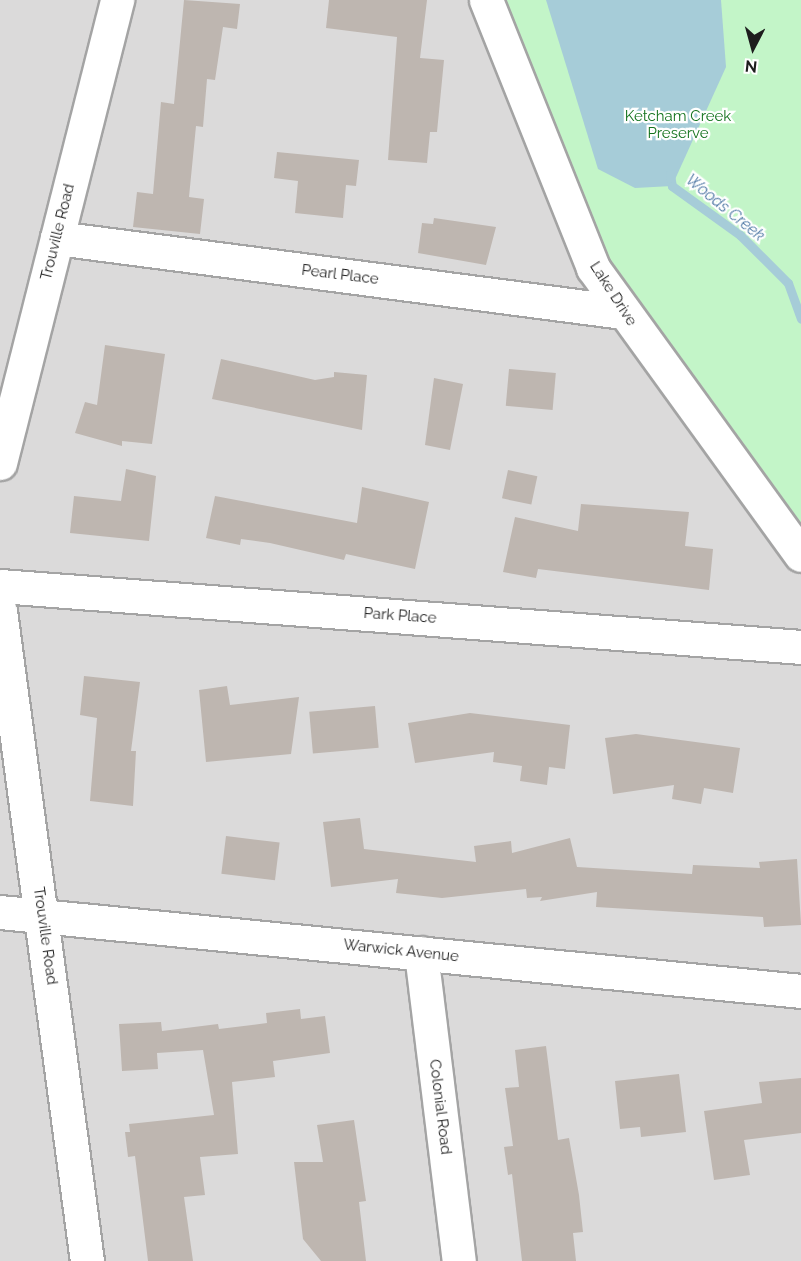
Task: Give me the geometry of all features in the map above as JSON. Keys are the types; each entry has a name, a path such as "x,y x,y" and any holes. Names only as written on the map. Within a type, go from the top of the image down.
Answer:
{"street":[{"name":"Trouville Road","path":"0,464 117,0"},
{"name":"Lake Drive","path":"486,0 593,268 801,555"},
{"name":"Pearl Place","path":"57,238 623,312"},
{"name":"Park Place","path":"0,586 801,647"},
{"name":"Trouville Road","path":"0,611 87,1261"},
{"name":"Warwick Avenue","path":"0,912 801,991"},
{"name":"Colonial Road","path":"421,953 459,1261"}],"shaded area":[{"path":"0,0 505,0 525,71 801,530 801,1261 0,1261"}],"green space":[{"name":"Ketcham Creek Preserve","path":"505,0 801,0 801,530 596,253 525,71"}],"water":[{"path":"546,0 721,0 726,67 672,186 635,188 598,169"}],"building":[{"path":"184,0 240,4 237,29 223,27 215,80 207,79 203,127 196,126 189,197 204,199 200,234 133,227 137,192 153,194 161,102 174,104"},
{"path":"329,0 427,0 420,58 444,60 437,132 430,132 427,163 388,160 397,37 326,28"},
{"path":"277,152 359,160 356,186 346,185 343,218 295,213 298,181 274,178"},
{"path":"434,218 496,227 486,265 418,253 422,223 433,224"},
{"path":"105,345 165,354 152,444 122,441 122,446 75,433 85,402 97,405"},
{"path":"221,359 315,380 334,377 334,372 367,375 362,430 212,399"},
{"path":"509,369 556,373 553,410 506,406"},
{"path":"434,378 463,384 450,450 425,445"},
{"path":"126,469 156,476 149,541 70,533 74,496 121,501"},
{"path":"508,470 537,476 531,505 502,498"},
{"path":"362,487 429,502 415,569 346,554 344,560 270,543 241,539 240,545 206,538 215,496 357,523"},
{"path":"581,504 689,512 685,546 713,549 709,590 538,569 536,578 503,572 515,517 578,531"},
{"path":"84,676 140,682 131,751 136,751 133,806 90,801 97,718 80,715"},
{"path":"227,686 230,705 299,697 291,754 206,762 199,690"},
{"path":"375,706 379,748 313,754 309,712"},
{"path":"470,713 570,725 565,769 549,767 547,785 520,781 522,766 493,762 494,752 415,763 408,723"},
{"path":"636,734 740,748 733,793 704,788 701,804 672,799 674,785 613,794 605,738"},
{"path":"360,818 364,849 476,862 474,846 511,841 512,853 570,838 577,867 692,874 693,865 760,868 759,862 797,859 801,925 764,927 763,917 596,907 597,892 540,901 542,897 527,898 526,889 442,898 396,893 398,879 331,887 323,822"},
{"path":"226,836 280,843 275,880 221,874"},
{"path":"300,1009 301,1019 325,1016 330,1053 273,1061 275,1077 232,1082 238,1154 200,1157 205,1195 184,1197 193,1261 148,1261 135,1156 128,1157 125,1132 130,1132 129,1124 214,1115 203,1050 157,1053 158,1069 122,1071 119,1024 161,1022 162,1031 218,1024 219,1029 267,1023 266,1013"},
{"path":"546,1046 558,1140 569,1138 579,1195 583,1232 573,1233 576,1261 522,1261 512,1174 508,1175 504,1147 513,1146 505,1088 519,1087 515,1050"},
{"path":"679,1074 686,1132 641,1137 640,1127 620,1129 615,1081"},
{"path":"801,1078 801,1133 744,1140 750,1175 714,1180 704,1111 762,1103 759,1082"},
{"path":"354,1120 366,1201 359,1202 366,1261 321,1261 303,1239 294,1162 323,1162 317,1125"}],"waterway":[{"name":"Woods Creek","path":"670,174 672,186 740,235 788,283 801,319"}]}
